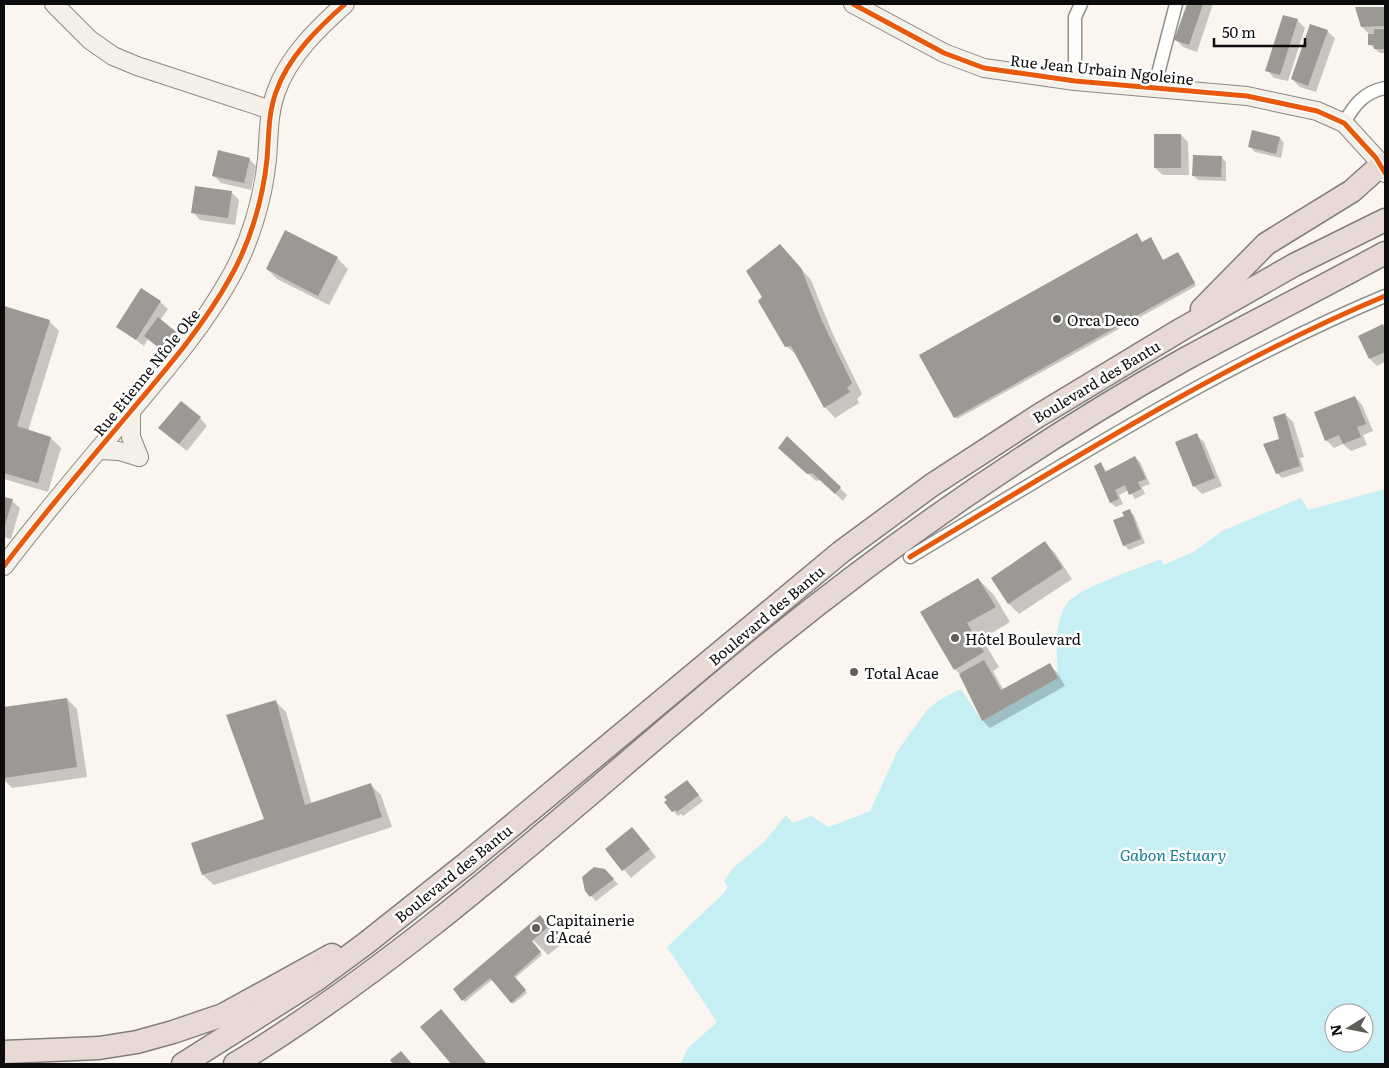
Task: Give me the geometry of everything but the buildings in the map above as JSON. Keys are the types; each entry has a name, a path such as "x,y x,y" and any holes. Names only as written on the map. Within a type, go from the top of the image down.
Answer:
{"highway":[{"path":"1182,329 1266,244 1352,191 1384,162"},
{"name":"Boulevard des Bantu","path":"183,1064 316,980 390,924 475,856 841,552 932,485 1038,416 1182,329 1294,265 1385,220"},
{"name":"Boulevard des Bantu","path":"235,1064 301,1022 428,929 769,644 933,520 1009,468 1184,360 1385,253"},
{"path":"10,1051 83,1049 137,1042 199,1024 223,1014 390,924"},
{"path":"265,1064 377,978 419,942 428,929"}],"street":[{"path":"54,4 90,40 113,56 137,66 271,110 284,73 300,50 344,4"},
{"name":"Rue Jean Urbain Ngoleine","path":"853,4 964,63 1001,71 1075,81 1272,100 1317,111 1350,128"},
{"path":"1075,81 1075,17 1081,4"},
{"path":"1154,89 1176,4"},
{"path":"1384,162 1350,128 1351,110 1363,96 1385,88"},
{"name":"Rue Etienne Nfole Oke","path":"4,566 34,527 176,360 202,324 246,244 261,192 267,160 271,110"},
{"path":"910,558 1199,386 1336,316 1385,296"},
{"path":"100,450 119,451 139,457 131,437 131,412"}],"water":[{"name":"Gabon Estuary","path":"1385,489 1385,1064 678,1064 682,1061 688,1048 717,1022 667,947 724,893 728,887 724,881 733,868 764,842 786,815 793,823 811,816 829,827 870,811 898,750 927,710 939,700 961,689 982,721 1058,678 1058,630 1063,611 1073,597 1111,578 1161,559 1164,565 1195,551 1222,531 1301,498 1308,510"}],"cycle path":[{"path":"4,566 50,507 171,363 208,314 230,278 244,250 259,205 267,159 269,125 276,92 281,79 305,44 345,4"},
{"path":"853,4 944,53 984,68 1075,81 1247,96 1317,111 1344,123 1376,158 1385,173"},
{"path":"910,557 1084,452 1202,385 1323,323 1385,296"}],"place":[{"name":"Orca Deco","path":"1057,319"},
{"name":"Hôtel Boulevard","path":"955,638"},
{"name":"Total Acae","path":"854,672"},
{"name":"Capitainerie d'Acaé","path":"536,928"}]}
